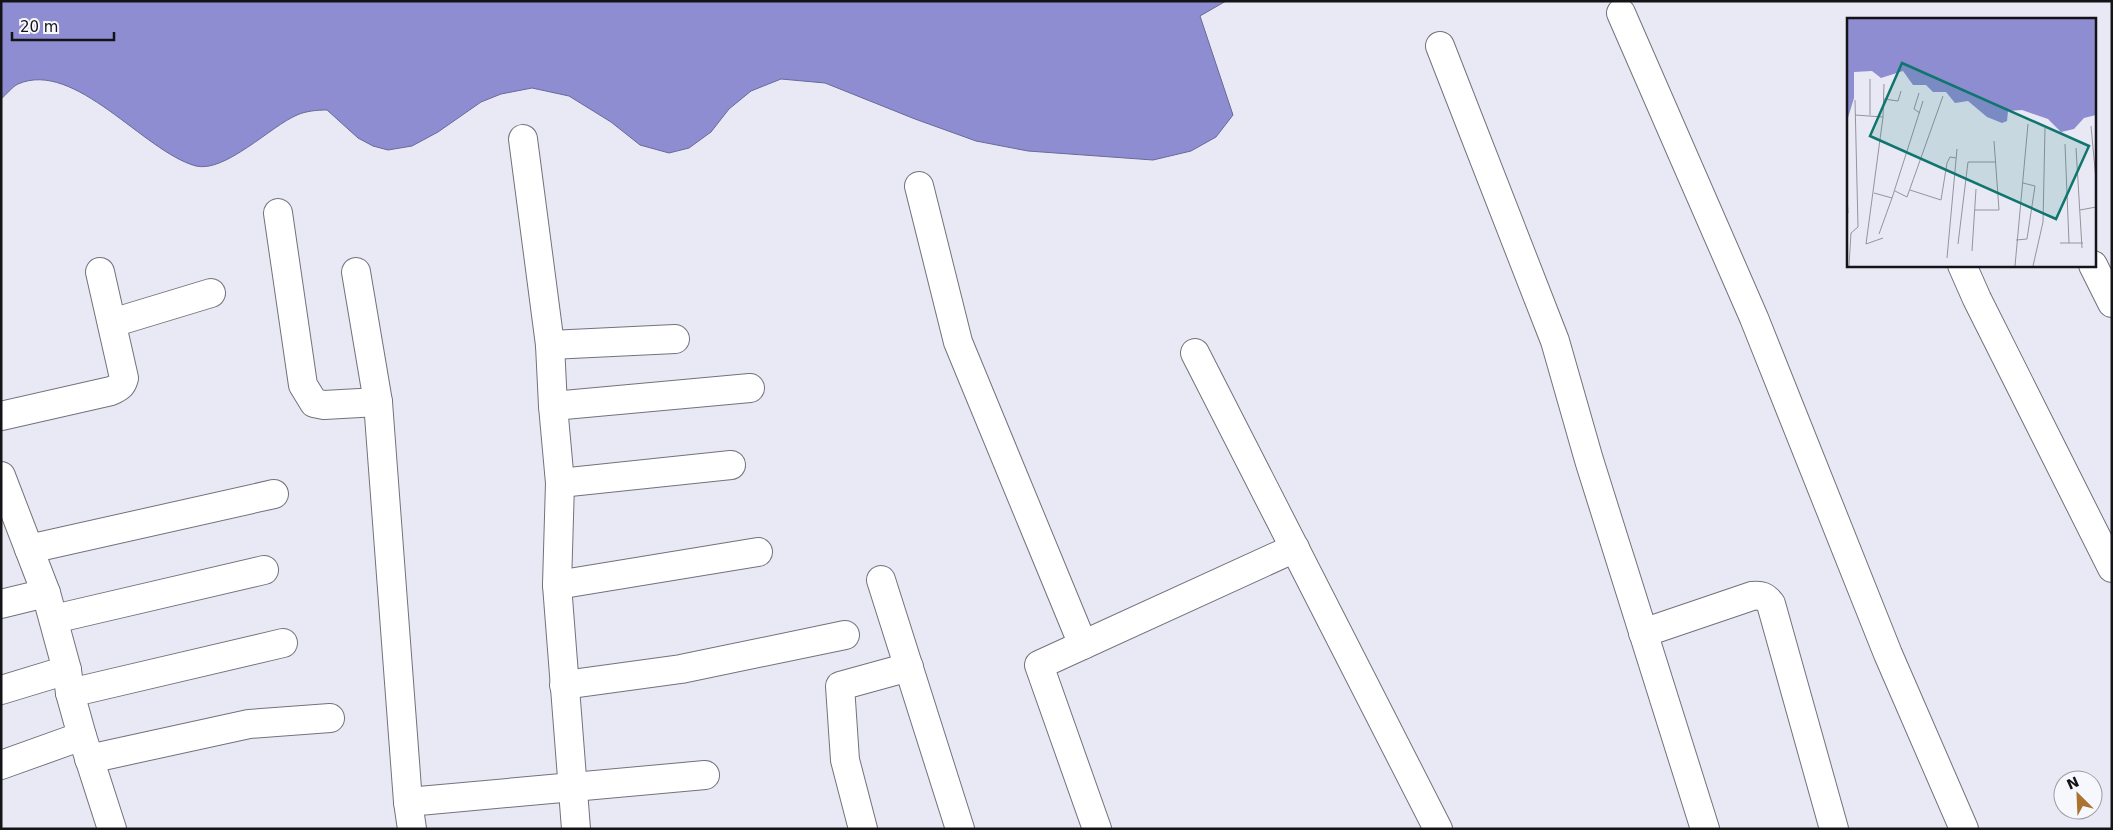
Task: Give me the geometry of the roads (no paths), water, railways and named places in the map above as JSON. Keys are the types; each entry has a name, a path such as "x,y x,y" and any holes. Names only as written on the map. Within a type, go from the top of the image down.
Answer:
{"street":[{"path":"1621,13 1754,318 1888,654 1964,829"},
{"path":"1440,46 1555,341 1589,460 1705,829"},
{"path":"523,139 550,345 560,483 557,585 576,829"},
{"path":"919,186 958,342 1083,645"},
{"path":"278,213 303,385 314,403 324,405 378,402"},
{"path":"1962,266 1977,299 2112,568"},
{"path":"2094,266 2112,303"},
{"path":"1,416 118,388 124,378 100,272"},
{"path":"356,272 378,402 408,802 412,829"},
{"path":"112,323 210,293"},
{"path":"550,345 675,339"},
{"path":"1195,353 1438,829"},
{"path":"553,406 750,388"},
{"path":"560,483 732,465"},
{"path":"1,476 46,593 85,747 112,829"},
{"path":"29,549 274,494"},
{"path":"1097,829 1039,665 1295,548"},
{"path":"557,585 758,552"},
{"path":"54,619 264,570"},
{"path":"881,580 960,829"},
{"path":"1,604 46,593"},
{"path":"1644,632 1752,596 1762,595 1768,599 1771,604 1834,829"},
{"path":"564,685 681,669 845,635"},
{"path":"1,690 68,681 282,643"},
{"path":"863,829 845,760 840,686 909,667"},
{"path":"1,765 85,747 249,724 330,718"},
{"path":"408,802 705,775"}],"water":[{"path":"1,1 1226,1 1200,16 1233,115 1216,137 1191,151 1153,160 1028,151 976,141 825,83 781,79 751,91 729,109 711,132 689,148 669,153 640,145 611,122 569,96 532,88 501,94 481,102 438,132 412,146 388,150 373,146 358,138 327,110 315,111 300,114 286,121 234,156 220,163 196,166 154,144 109,110 86,95 63,84 40,80 18,84 1,99"}]}
